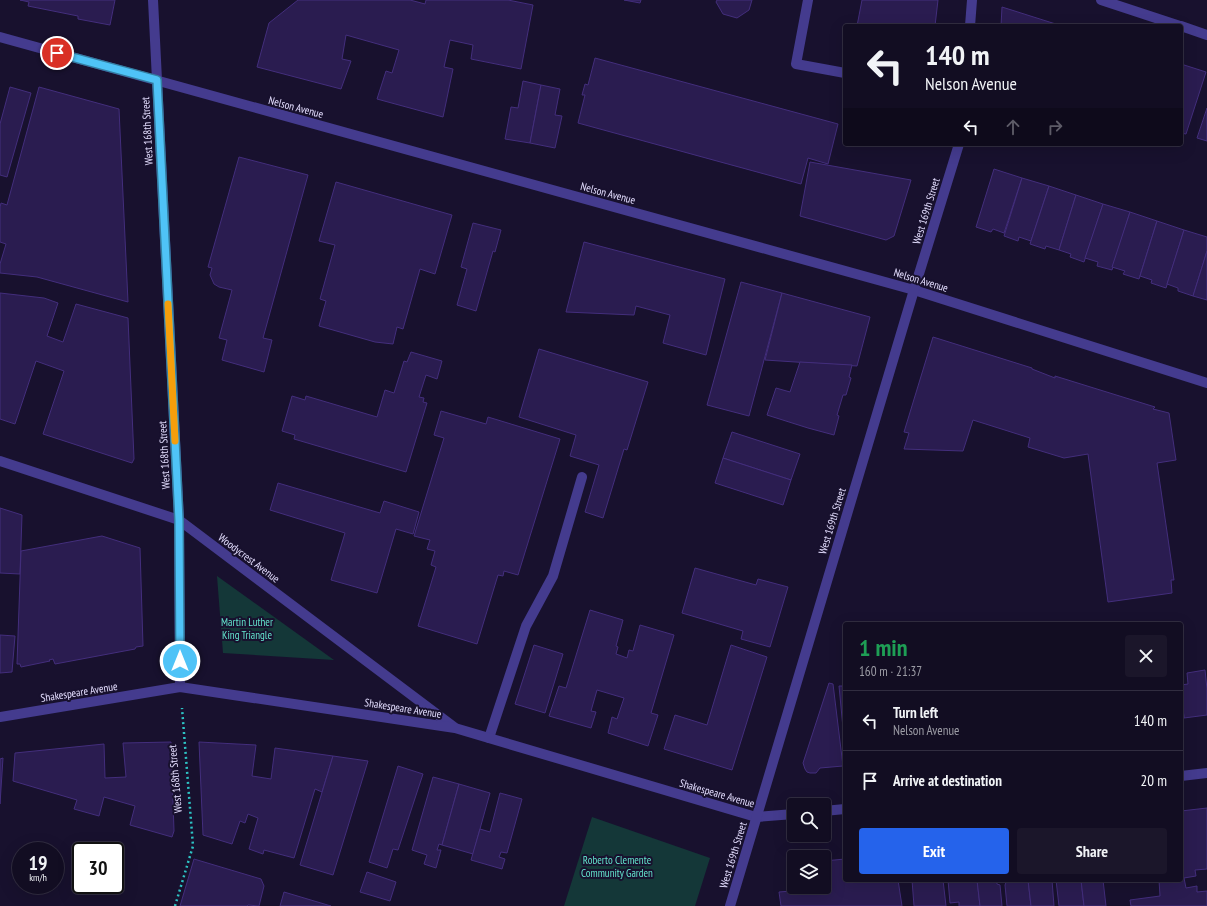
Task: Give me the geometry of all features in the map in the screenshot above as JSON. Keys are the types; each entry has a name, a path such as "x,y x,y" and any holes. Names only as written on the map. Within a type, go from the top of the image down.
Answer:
{"street":[{"name":"West 168th Street","path":"153,0 179,520 180,687"},
{"path":"808,0 796,64 843,73"},
{"path":"970,24 972,0"},
{"path":"1101,0 1175,24"},
{"path":"1183,27 1207,35"},
{"name":"Nelson Avenue","path":"0,37 914,290 1207,383"},
{"name":"West 169th Street","path":"730,906 958,146"},
{"name":"Woodycrest Avenue","path":"0,461 179,520 456,728"},
{"path":"489,738 526,626 553,576 582,477"},
{"name":"Shakespeare Avenue","path":"0,717 180,687 456,728 756,817 787,815"},
{"path":"1183,776 1207,773"},
{"path":"831,810 843,809"}],"path":[{"name":"West 168th Street","path":"175,906 193,846 180,687"}],"green space":[{"name":"Martin Luther King Triangle","path":"217,576 334,660 223,653"},
{"name":"Roberto Clemente Community Garden","path":"592,817 710,858 695,906 564,906"}],"building":[{"path":"20,0 115,0 110,25 78,19 78,16 28,6 29,2"},
{"path":"298,0 410,0 425,4 426,0 508,0 533,5 521,69 471,59 473,45 450,40 444,67 453,69 443,117 377,99 386,71 392,73 399,50 346,35 342,59 351,61 341,89 257,67 269,23"},
{"path":"624,0 641,0 640,3"},
{"path":"717,0 752,0 749,10 737,18 723,14 716,2"},
{"path":"862,0 938,0 935,24 857,24"},
{"path":"1002,7 1056,24 1001,24"},
{"path":"595,58 838,124 828,164 808,158 801,184 578,123 585,95 582,95 585,84 588,85"},
{"path":"1183,65 1206,72 1186,134 1183,133"},
{"path":"523,81 541,85 530,143 505,139 511,107 518,108"},
{"path":"541,85 560,89 555,115 562,116 555,148 530,143"},
{"path":"10,87 31,93 7,177 0,175 0,124"},
{"path":"39,87 119,109 128,302 37,277 0,273 0,264 6,244 0,242 0,207 1,203 7,205"},
{"path":"1207,108 1207,141 1197,138"},
{"path":"239,157 308,175 263,338 272,340 264,372 222,360 227,340 219,338 232,290 219,287 214,284 210,275 212,268 208,267"},
{"path":"810,162 911,180 894,236 886,240 800,216"},
{"path":"994,169 1022,178 1004,233 993,229 991,232 976,227"},
{"path":"1022,178 1049,186 1031,241 1019,237 1018,241 1004,236"},
{"path":"336,182 452,215 435,274 420,269 403,329 397,327 393,344 375,342 319,326 326,301 320,299 335,245 319,241"},
{"path":"1049,186 1076,195 1059,250 1046,246 1045,249 1030,244"},
{"path":"1076,195 1103,204 1084,262 1070,257 1071,254 1059,250"},
{"path":"1103,204 1130,212 1112,270 1097,266 1098,262 1085,258"},
{"path":"1130,212 1157,221 1139,279 1123,274 1125,271 1112,267"},
{"path":"1157,221 1184,230 1166,288 1151,283 1152,280 1140,276"},
{"path":"473,223 501,230 495,252 493,251 476,311 457,305 467,269 461,267"},
{"path":"1184,230 1207,237 1207,251 1193,296 1178,291 1178,288 1167,284"},
{"path":"584,242 725,279 706,355 663,343 670,315 636,306 634,315 566,312"},
{"path":"1207,251 1207,300 1193,296"},
{"path":"741,282 782,293 749,416 707,405"},
{"path":"0,293 44,298 58,303 47,336 63,342 76,304 128,318 134,459 132,463 43,434 64,371 36,361 15,424 0,419"},
{"path":"782,293 870,317 857,366 765,360"},
{"path":"933,337 1032,368 1055,378 1055,376 1155,407 1153,409 1169,413 1176,460 1157,463 1174,580 1171,580 1172,593 1108,602 1088,454 1064,458 1028,447 1030,438 973,420 963,451 904,449 909,433 904,432"},
{"path":"539,349 648,382 627,450 624,449 603,518 585,512 599,465 570,456 576,435 519,417"},
{"path":"411,352 442,361 437,379 426,375 419,397 424,398 423,402 427,403 406,472 294,439 295,435 282,431 292,396 305,400 306,396 377,417 385,390 394,393 404,361 407,362"},
{"path":"800,362 852,365 849,377 851,378 846,395 843,395 837,415 839,416 834,435 767,415 776,388 790,392"},
{"path":"441,411 486,424 488,417 560,439 518,575 504,571 503,576 498,575 477,644 418,626 436,567 431,565 435,551 427,549 430,540 414,536 444,438 434,435"},
{"path":"732,432 800,454 791,480 723,458"},
{"path":"723,458 791,480 783,505 715,483"},
{"path":"278,483 380,513 384,501 419,512 413,534 396,529 377,593 331,580 345,533 270,510"},
{"path":"0,508 22,515 20,574 0,573"},
{"path":"102,536 140,548 143,646 136,647 135,649 55,664 53,659 49,660 50,661 21,667 20,664 17,664 21,551"},
{"path":"695,568 756,585 758,579 788,587 770,647 741,639 743,631 682,613"},
{"path":"590,610 623,620 616,646 618,647 616,654 627,658 629,650 633,651 640,625 674,635 651,713 658,715 648,746 608,733 612,717 617,719 624,698 597,690 591,711 596,712 591,728 549,716 559,686 566,688"},
{"path":"0,635 15,636 12,672 0,673"},
{"path":"534,645 563,654 545,713 515,704"},
{"path":"731,645 767,657 732,770 664,749 675,715 707,725"},
{"path":"1205,670 1207,715 1184,718 1183,685 1188,684 1187,673"},
{"path":"829,683 833,684 843,766 820,768 816,773 810,773 807,772 803,763"},
{"path":"839,686 843,686 843,728"},
{"path":"171,742 174,831 172,837 130,825 135,806 104,797 99,816 74,809 77,800 13,781 15,753 104,744 105,778 126,777 123,743"},
{"path":"199,742 256,745 252,776 271,779 275,748 333,756 322,792 315,789 294,858 264,850 263,854 249,849 258,818 248,814 245,823 240,821 232,844 203,835"},
{"path":"333,756 368,761 333,875 300,865"},
{"path":"3,758 0,804 0,759"},
{"path":"398,766 423,774 398,850 393,849 387,868 369,862"},
{"path":"433,777 459,784 442,845 439,844 437,850 441,850 436,868 424,864 427,855 412,850"},
{"path":"459,784 490,793 473,854 442,845"},
{"path":"500,793 522,799 507,853 501,852 499,857 505,859 502,869 471,860 480,829 490,832"},
{"path":"1207,808 1207,869 1195,870 1196,876 1184,878 1186,888 1197,886 1197,892 1207,891 1207,906 1131,906 1130,900 1160,896 1159,882 1183,882 1183,811"},
{"path":"194,859 261,879 264,886 259,906 180,906"},
{"path":"843,859 843,882 898,882 902,906 781,906 779,892 787,891 787,894 831,894 831,860"},
{"path":"367,872 396,882 390,901 360,892"},
{"path":"912,882 943,882 946,906 914,906"},
{"path":"948,882 977,882 980,906 959,906 959,902 950,903"},
{"path":"977,882 996,882 1000,885 1002,906 980,906"},
{"path":"1006,882 1028,882 1031,906 1007,906 1005,885"},
{"path":"1028,882 1052,882 1054,906 1031,906"},
{"path":"1056,882 1081,882 1084,906 1059,906"},
{"path":"1081,882 1103,882 1106,906 1084,906"},
{"path":"284,892 331,906 280,906"}],"slow traffic":[{"path":"168,304 175,441"}],"route":[{"path":"57,53 157,80 179,520 180,661"}]}
